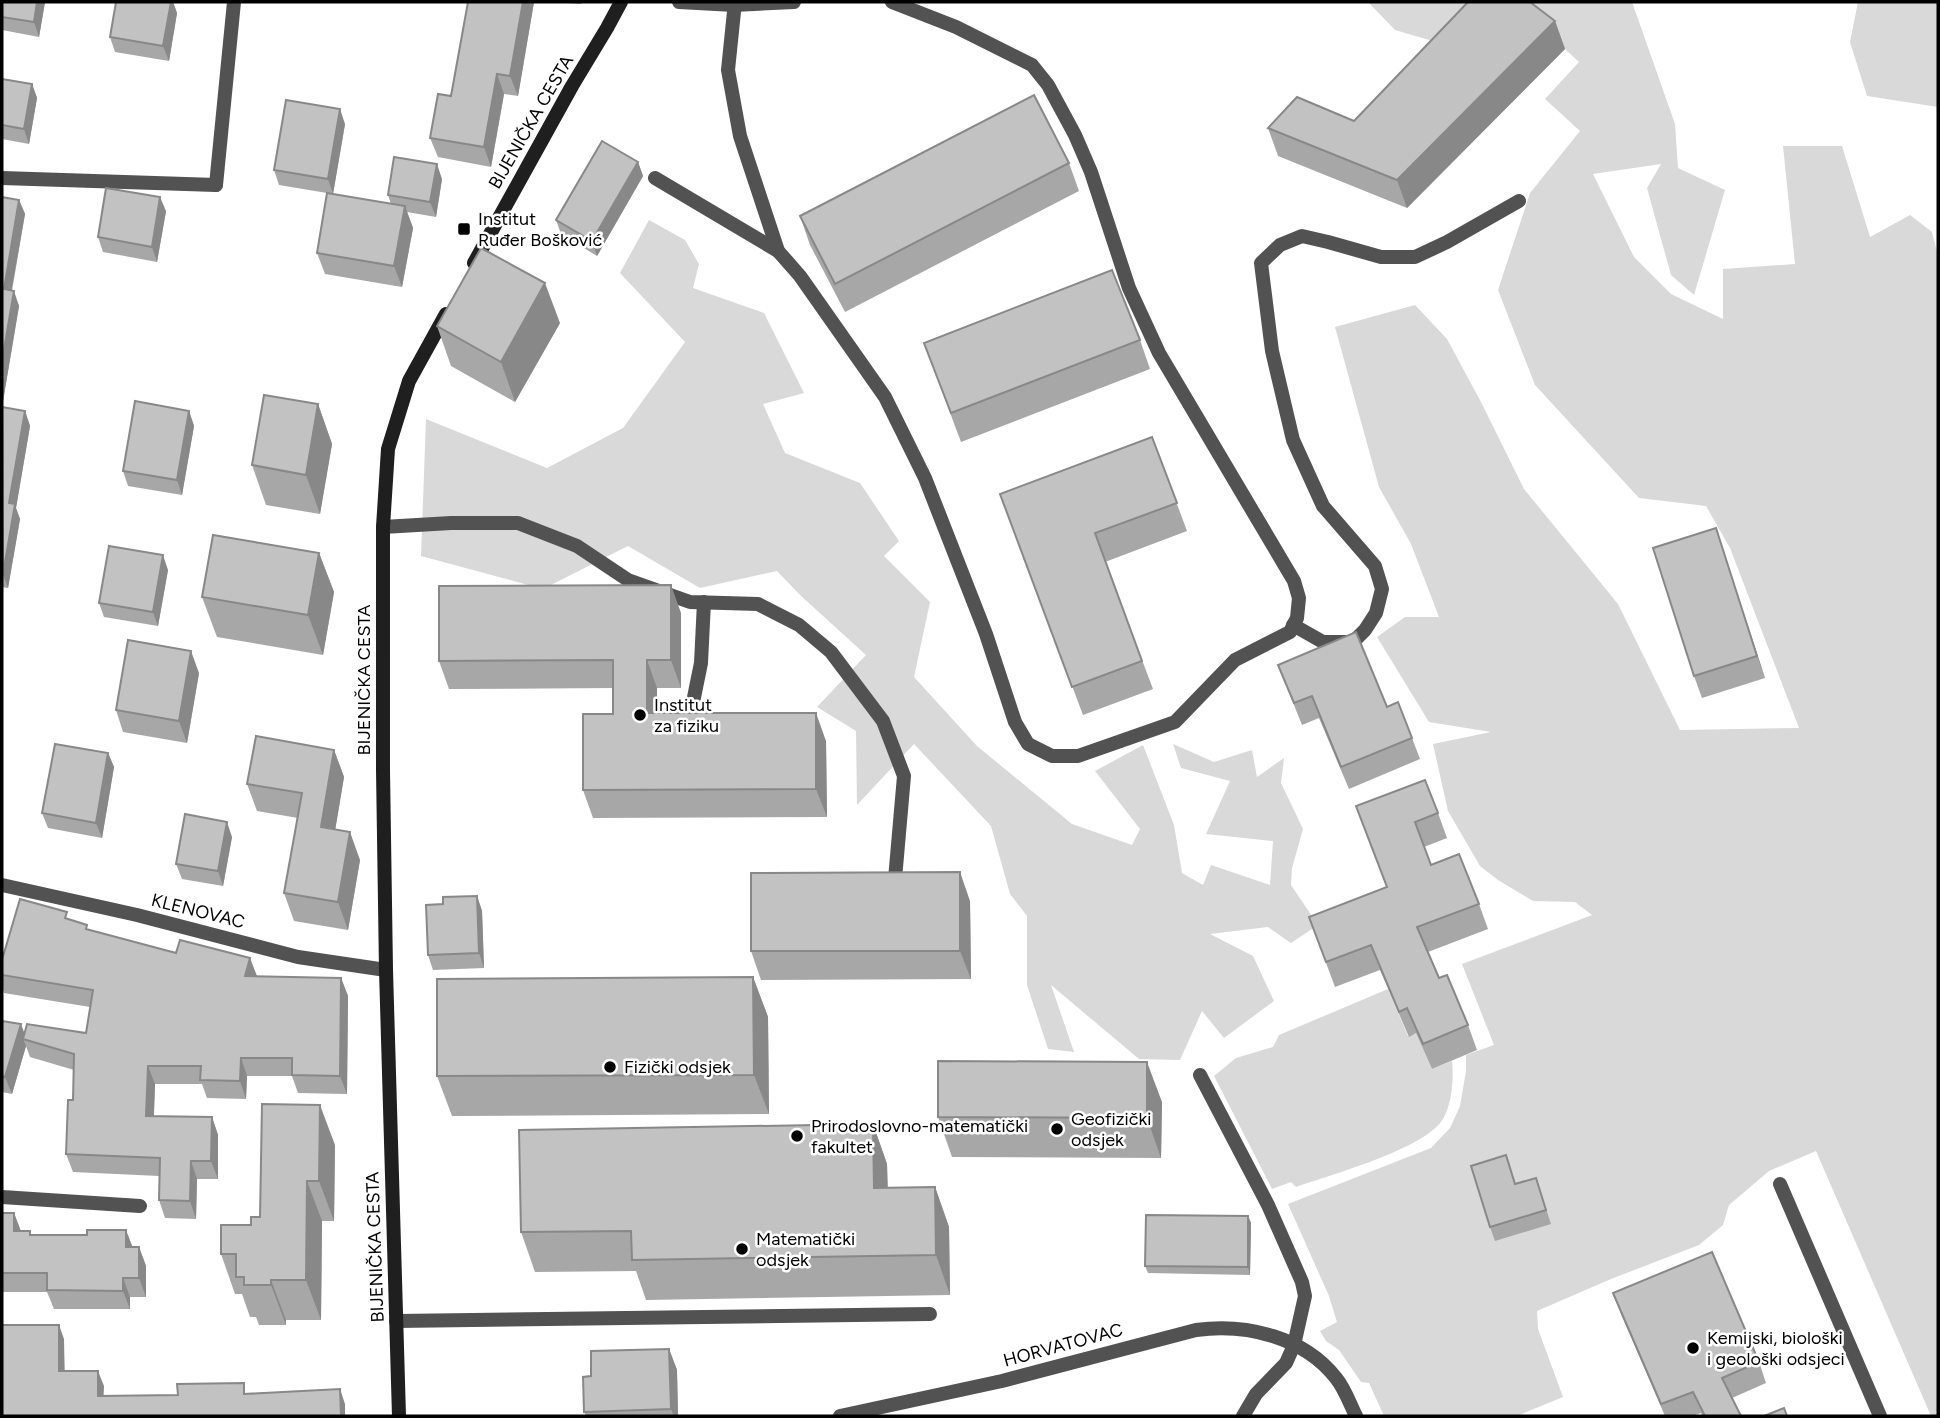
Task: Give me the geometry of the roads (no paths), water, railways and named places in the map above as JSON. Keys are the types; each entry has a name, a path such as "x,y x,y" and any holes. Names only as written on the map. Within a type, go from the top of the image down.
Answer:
{"main road":[{"name":"BIJENIČKA CESTA","path":"469,272 621,2"},
{"name":"BIJENIČKA CESTA","path":"399,1416 386,970 383,527 388,449 409,381 456,296"}],"street":[{"path":"2,178 216,185 234,2"},
{"path":"679,2 794,2"},
{"path":"655,177 778,251 800,276 885,397 925,478 986,634 1015,722 1028,744 1052,756 1078,756 1175,722 1235,660 1290,632 1297,618 1299,598 1294,581 1159,354 1129,288 1091,172 1048,85 1032,65 956,27 892,2"},
{"path":"734,3 728,70 740,136 778,251"},
{"path":"1293,625 1323,642 1353,642 1376,613 1382,589 1375,566 1323,506 1293,440 1272,351 1261,263 1280,245 1301,236 1381,257 1415,257 1519,201"},
{"path":"383,527 518,523 578,546 628,580 690,601 758,604 799,625 831,652 883,720 904,776 895,879"},
{"path":"688,722 701,663 704,602"},
{"name":"KLENOVAC","path":"2,885 137,915 298,957 386,970"},
{"path":"1200,1074 1268,1205 1305,1296 1294,1345 1286,1363 1256,1394 1242,1416"},
{"path":"1780,1184 1880,1416"},
{"path":"2,1197 140,1206"},
{"path":"396,1321 930,1314"},
{"name":"HORVATOVAC","path":"840,1416 1002,1381 1215,1327 1263,1332 1294,1345 1317,1359 1338,1380 1356,1416"}],"place":[{"name":"Institut Ruđer Bošković","path":"464,229"},
{"name":"Institut za fiziku","path":"640,715"},
{"name":"Fizički odsjek","path":"610,1067"},
{"name":"Geofizički odsjek","path":"1057,1129"},
{"name":"Prirodoslovno-matematički fakultet","path":"797,1136"},
{"name":"Matematički odsjek","path":"742,1249"},
{"name":"Kemijski, biološki i geološki odsjeci","path":"1693,1348"}]}
